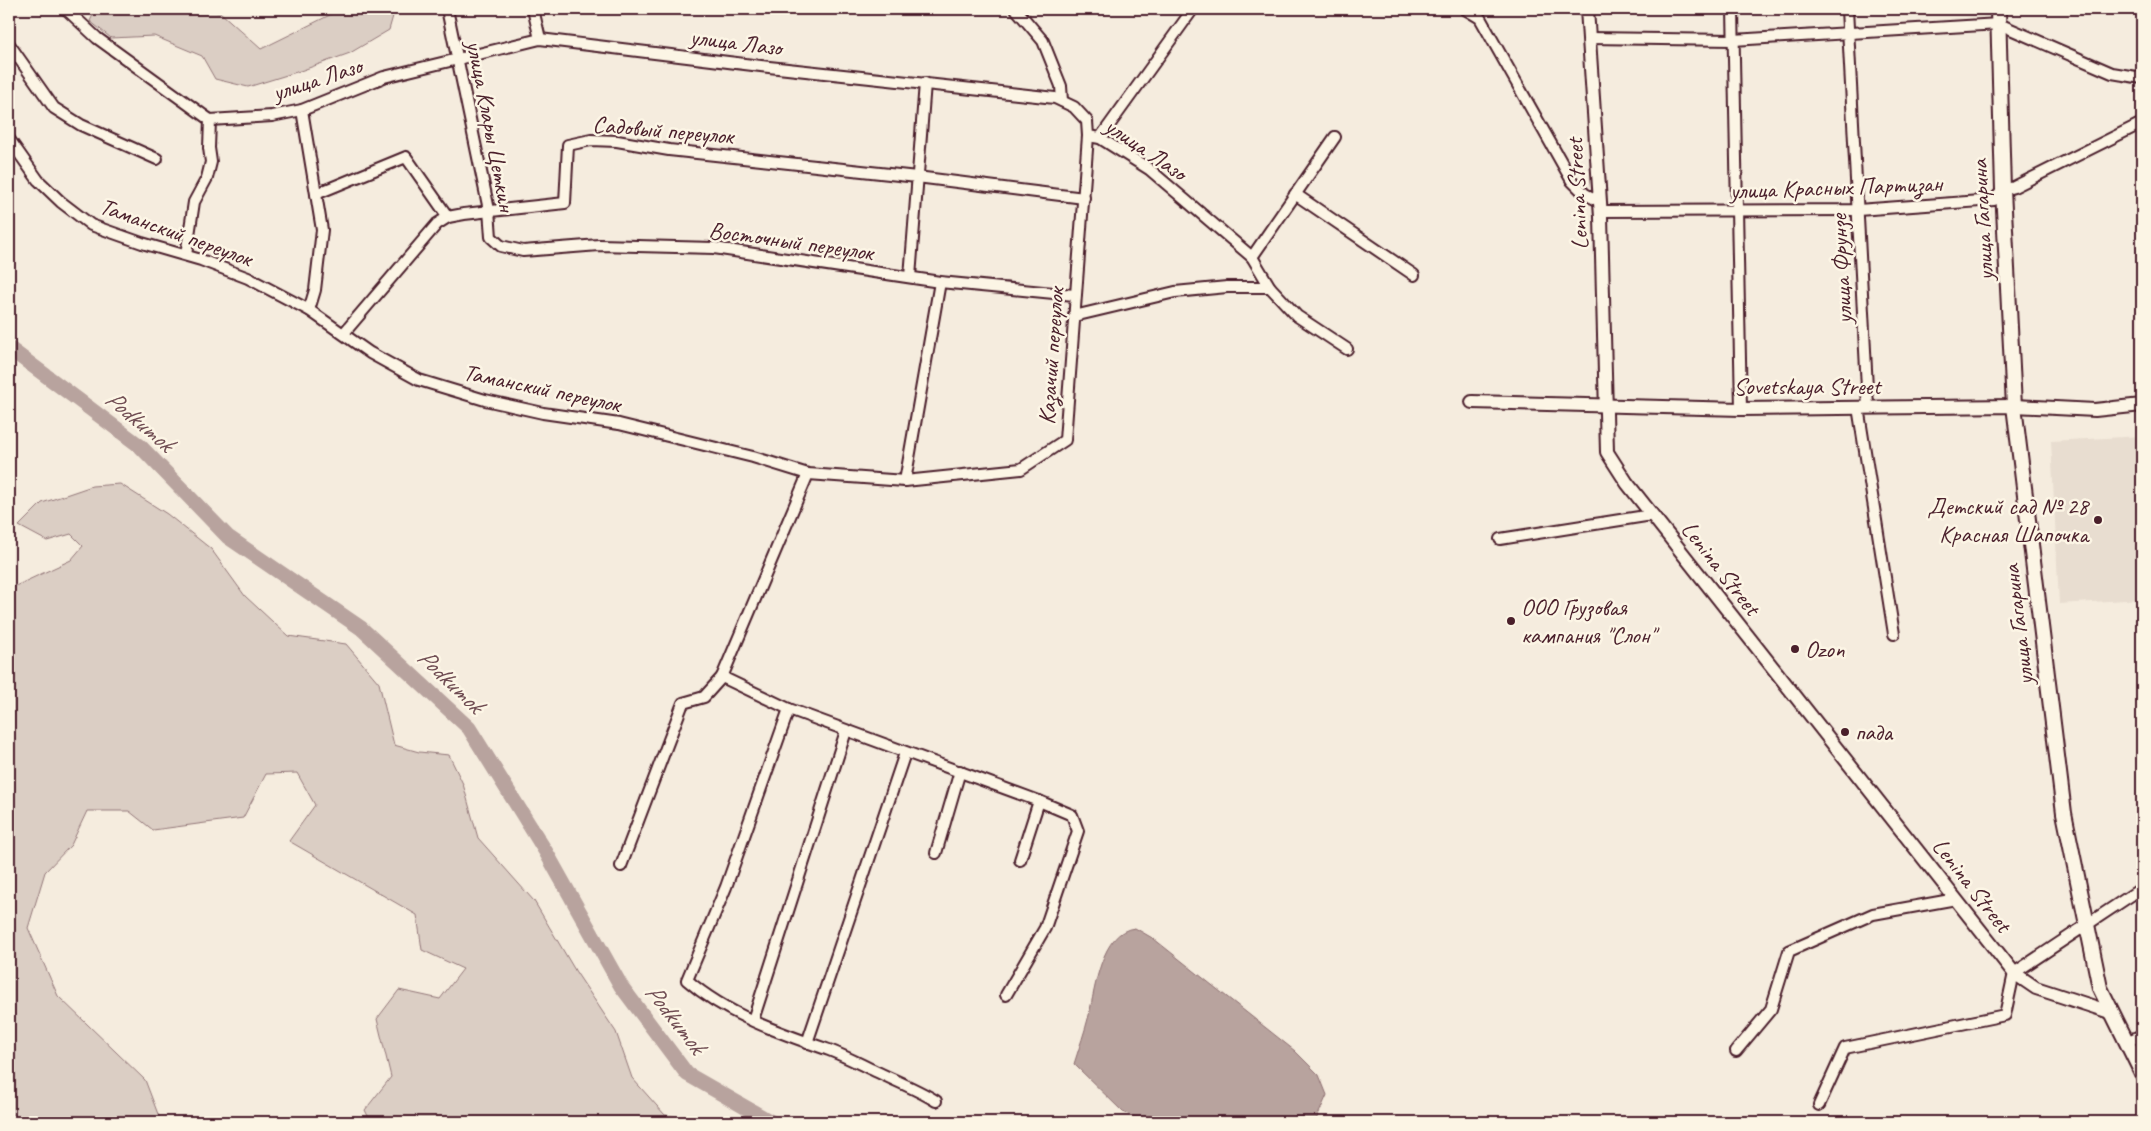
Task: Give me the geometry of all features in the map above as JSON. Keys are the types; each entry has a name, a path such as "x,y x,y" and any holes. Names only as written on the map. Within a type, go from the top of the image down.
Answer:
{"main road":[{"name":"улица Гагарина","path":"1998,9 2002,190 2014,406 2064,812 2100,988 2110,1012 2142,1073"}],"street":[{"path":"66,9 97,38 210,120 209,148 211,162 206,178 194,202 186,255"},
{"name":"улица Клары Цеткин","path":"447,9 489,210 491,237 501,246"},
{"path":"533,9 540,38"},
{"path":"1016,9 1042,41 1060,86 1062,101"},
{"path":"1100,138 1193,9"},
{"path":"1465,9 1480,18 1572,181 1600,206"},
{"name":"Lenina Street","path":"1587,9 1600,206 1607,452 1627,483 2014,973 2036,988 2110,1012"},
{"path":"1732,9 1741,409"},
{"name":"улица Фрунзе","path":"1847,9 1858,210 1863,407 1894,634"},
{"path":"1589,38 1733,40 1999,24 2112,74 2142,78"},
{"name":"улица Лазо","path":"210,120 272,116 302,110 384,77 540,38 769,67 1044,96 1062,101 1074,108 1088,121 1088,136 1100,138 1149,170 1252,257 1270,287 1297,316 1347,349"},
{"path":"9,44 54,108 81,125 157,159"},
{"path":"910,277 925,84"},
{"path":"302,110 322,230 315,290 309,310"},
{"name":"улица Красных Партизан","path":"1600,206 1737,210 1858,210 1994,200 2002,190 2014,187 2142,123"},
{"name":"Казачий переулок","path":"905,481 1021,469 1065,440 1074,295 1088,136"},
{"path":"1252,257 1335,137"},
{"name":"Таманский переулок","path":"9,139 38,180 61,202 91,225 142,243 186,255 248,278 309,310 370,353 419,380 485,400 543,413 619,424 753,457 808,474 905,481"},
{"name":"Садовый переулок","path":"344,333 438,224 448,218 489,210 565,203 568,146 591,140 1084,198"},
{"path":"316,194 406,157 448,218"},
{"path":"1295,194 1414,275"},
{"name":"Восточный переулок","path":"501,246 523,250 598,245 714,248 940,282 1074,295"},
{"path":"905,481 940,282"},
{"path":"1074,316 1175,292 1227,287 1270,287"},
{"name":"Sovetskaya Street","path":"1472,402 1741,409 2014,406 2096,410 2142,405"},
{"path":"621,866 683,703 704,698 722,677 808,474"},
{"path":"1500,540 1652,515"},
{"path":"722,677 789,709 1039,800 1072,815 1078,832 1045,928 1006,995"},
{"path":"789,709 726,887 687,980 702,994 753,1020 806,1043 831,1051 922,1092 936,1101"},
{"path":"753,1020 846,730"},
{"path":"806,1043 905,752"},
{"path":"936,854 960,771"},
{"path":"1020,860 1039,800"},
{"path":"1819,1105 1845,1048 2005,1015 2014,973 2142,888"},
{"path":"1736,1051 1771,1009 1789,951 1873,914 1956,899"},
{"path":"2126,1042 2142,1035"}],"shaded area":[{"path":"96,9 206,9 221,13 261,49 342,9 395,9 389,30 350,53 248,87 215,79 202,56 154,36 111,38 90,21"},
{"name":"Детский сад № 28 Красная Шапочка","path":"2142,436 2142,599 2059,604 2051,441"},
{"path":"120,484 167,514 211,549 245,596 288,636 346,644 379,683 394,745 419,752 449,755 463,784 478,838 534,901 576,972 616,1032 632,1078 665,1115 706,1122 371,1122 365,1110 391,1077 377,1019 399,990 440,999 463,969 422,950 417,915 289,841 315,805 297,773 266,774 243,818 153,830 129,811 87,811 71,845 45,872 28,928 58,996 145,1080 161,1122 9,1122 9,589 71,560 83,546 71,534 47,541 19,526 42,503 92,486"},
{"path":"1135,928 1154,939 1295,1051 1319,1075 1327,1095 1315,1122 1148,1122 1123,1112 1074,1064 1087,1021 1097,977 1107,950 1114,939 1124,932"}],"waterway":[{"name":"Podkumok","path":"9,348 140,446 228,537 361,628 469,728 546,852 621,986 687,1074 771,1122"}],"place":[{"name":"Детский сад № 28 Красная Шапочка","path":"2098,520"},
{"name":"ООО Грузовая кампания \"Слон\"","path":"1511,621"},
{"name":"Ozon","path":"1795,649"},
{"name":"пада","path":"1845,732"}]}
